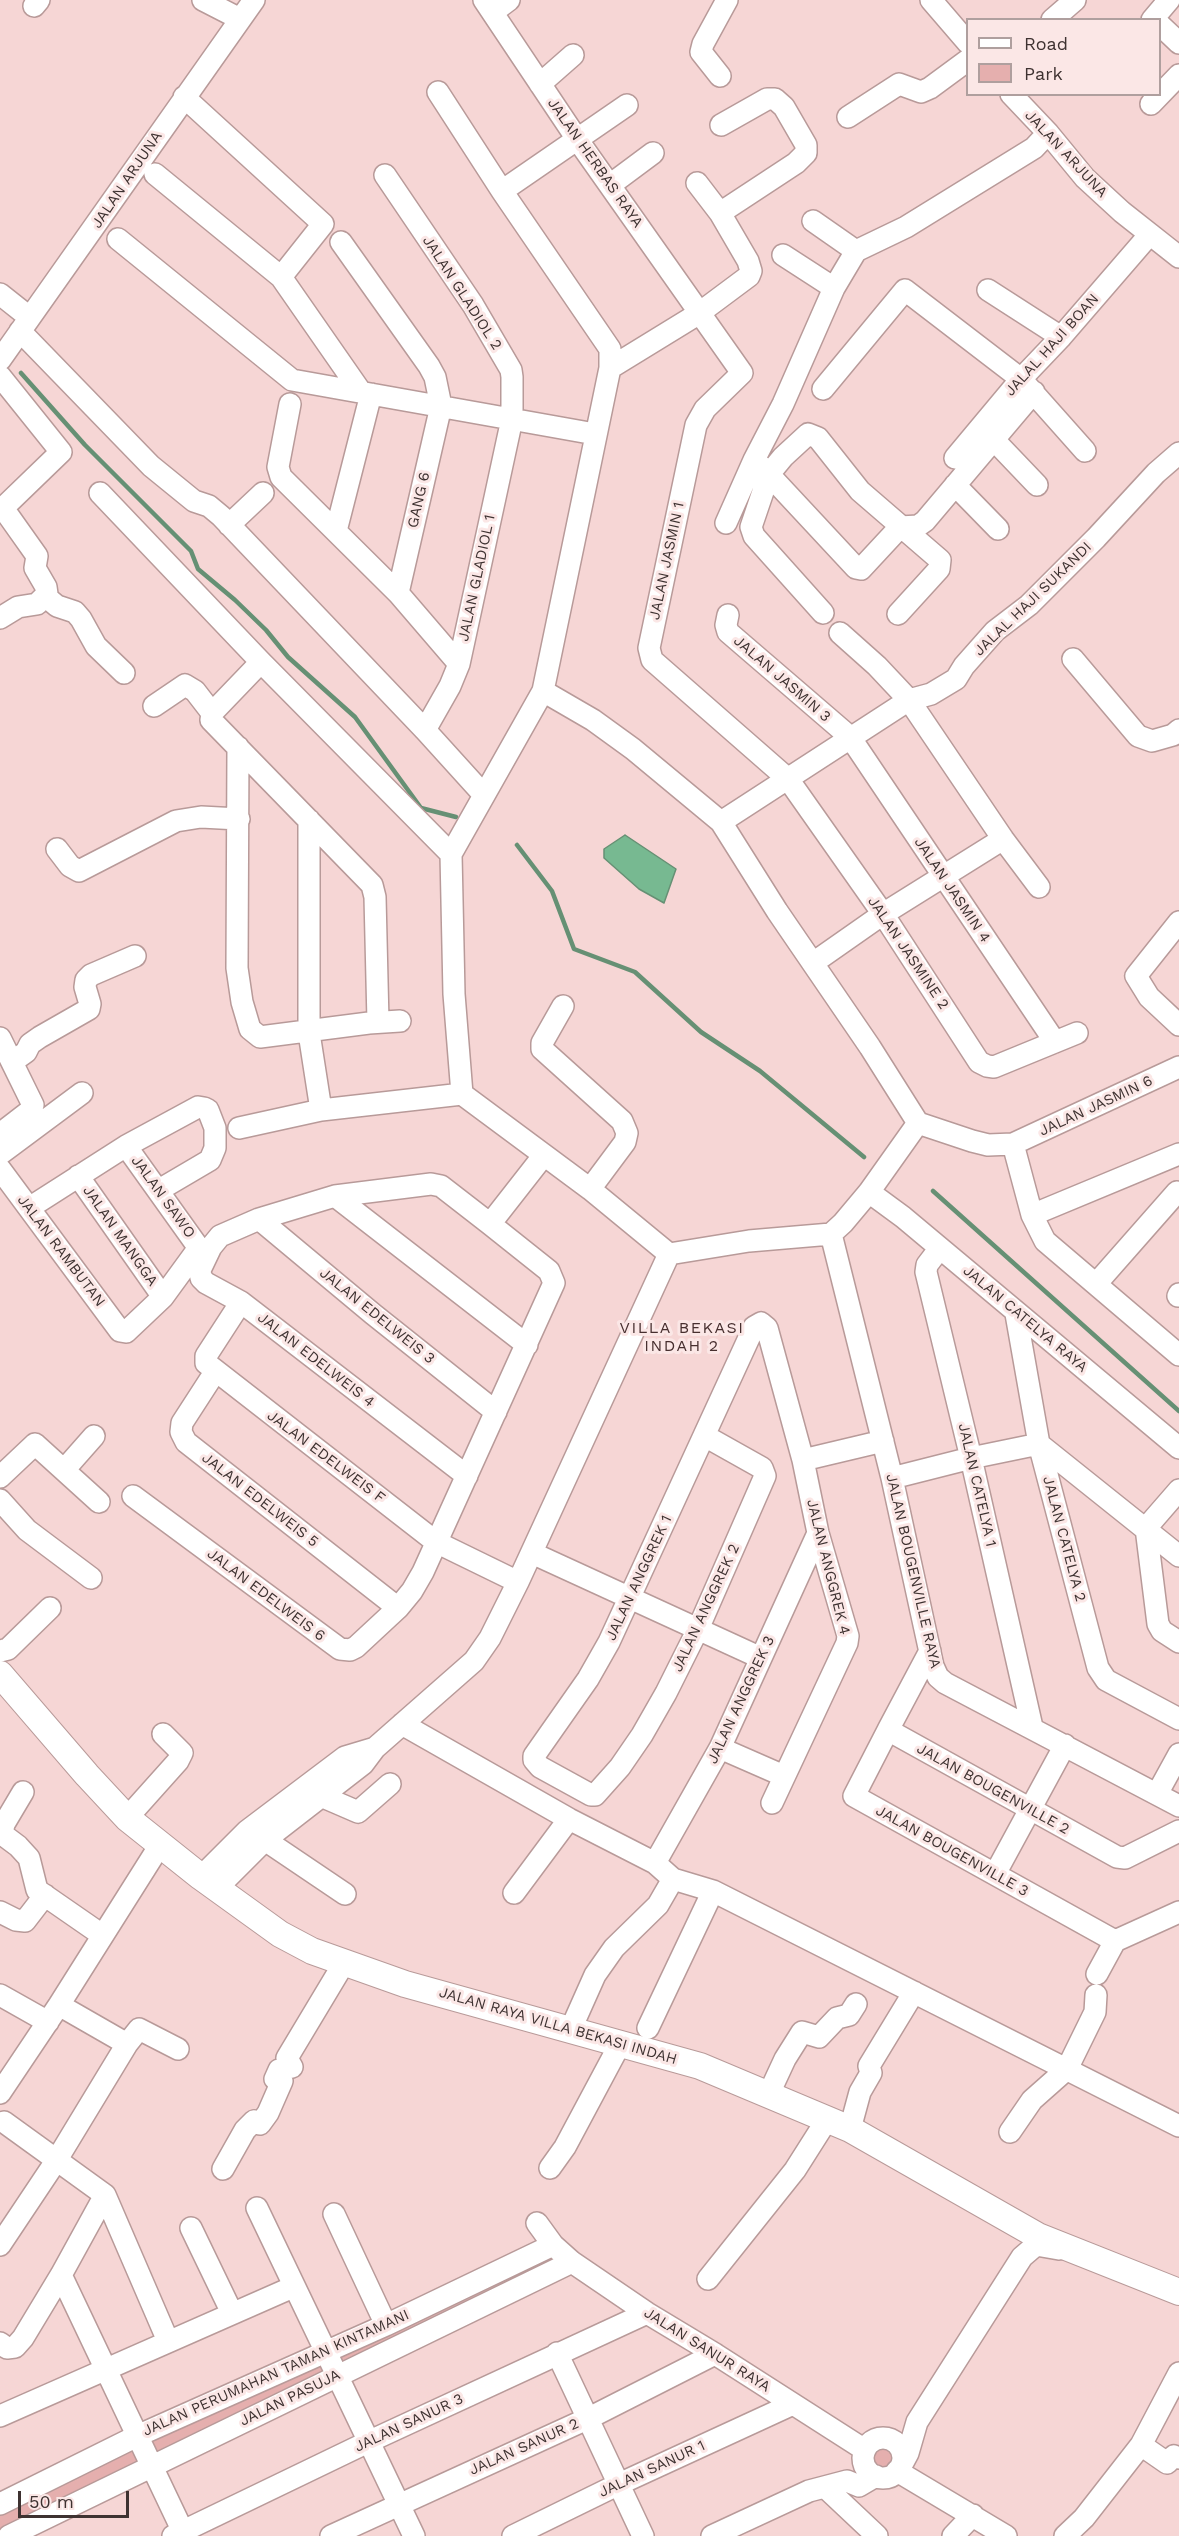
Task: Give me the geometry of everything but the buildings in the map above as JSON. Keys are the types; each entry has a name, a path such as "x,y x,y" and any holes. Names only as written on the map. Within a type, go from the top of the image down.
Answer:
{"main road":[{"name":"JALAN RAYA VILLA BEKASI INDAH","path":"0,1674 128,1818 209,1883 280,1934 312,1951 405,1984 700,2066 839,2124 1038,2236 1179,2292"}],"street":[{"path":"203,0 240,19"},
{"name":"JALAN ARJUNA","path":"0,360 254,0"},
{"path":"720,76 701,52 727,0"},
{"path":"931,0 966,41"},
{"path":"1054,18 1075,0"},
{"path":"1154,18 1169,0"},
{"name":"JALAN HERBAS RAYA","path":"495,4 540,84 671,270 698,314"},
{"path":"1161,26 1179,43"},
{"path":"540,84 573,55"},
{"path":"848,117 899,84 921,92 930,88 966,61"},
{"path":"1161,94 1179,75"},
{"path":"438,92 501,191 609,344 610,368 543,691 451,854 454,994 462,1094"},
{"name":"JALAN ARJUNA","path":"1013,96 1048,133 1085,178 1122,212 1179,256"},
{"path":"1152,104 1159,96"},
{"path":"184,97 323,224 309,245 281,277"},
{"path":"720,213 796,163 806,153 806,146 784,107 775,99 767,99 721,125"},
{"path":"501,191 627,105"},
{"path":"823,613 752,531 751,523 761,466 783,404 834,288 856,251 906,227 1034,148 1048,133"},
{"path":"610,185 653,153"},
{"path":"155,174 281,277 366,393 336,531"},
{"name":"JALAN GLADIOL 2","path":"385,175 473,305 511,370 512,419"},
{"path":"610,368 698,314 746,280 751,271 748,261 720,213 698,183"},
{"path":"813,221 856,251"},
{"name":"JALAL HAJI BOAN","path":"955,458 1028,386 1061,337 1150,234"},
{"path":"118,239 292,380 595,434"},
{"path":"341,242 429,366 435,377 441,406"},
{"path":"783,255 834,288"},
{"path":"823,389 905,290 1028,386 1085,451"},
{"path":"988,290 1061,337"},
{"path":"0,294 21,330 151,466 194,501 214,510 425,730 483,794"},
{"name":"JALAN JASMIN 1","path":"698,314 741,373 705,409 696,425 649,651 652,660 788,779"},
{"path":"0,376 61,452 3,508 38,556 35,568 46,587 45,596 37,604 18,607 0,618"},
{"path":"761,466 857,569 863,569 900,527 918,526 925,521 994,440 1028,386"},
{"path":"290,404 278,467 279,473 398,593 459,664"},
{"name":"GANG 6","path":"398,593 441,406"},
{"name":"JALAN GLADIOL 1","path":"425,730 447,692 459,664 512,419"},
{"path":"726,523 761,466 783,457 808,434 818,438 860,491 939,559 941,565 898,614"},
{"path":"994,440 1037,485"},
{"name":"JALAL HAJI SUKANDI","path":"721,822 909,700 931,694 956,679 964,666 994,632 1029,606 1156,473 1179,453"},
{"path":"956,485 998,530"},
{"path":"100,493 261,662 451,854"},
{"path":"229,525 263,493"},
{"path":"45,596 57,606 75,612 96,646 124,673"},
{"name":"JALAN JASMIN 3","path":"728,615 726,626 728,632 850,737"},
{"path":"840,633 877,666 909,700 1003,839 1039,887"},
{"path":"1073,659 1132,731 1152,741 1173,735 1179,730"},
{"path":"261,662 212,713 210,719 212,724 238,747 367,878 374,891 378,1022"},
{"path":"154,706 185,685 195,691 212,713"},
{"path":"543,691 593,720 633,749 721,822 918,1123 988,1145 1013,1144 1032,1215 1049,1246 1179,1355"},
{"name":"JALAN JASMIN 4","path":"850,737 1055,1042"},
{"path":"238,747 237,968 248,1026 260,1037 400,1021"},
{"name":"JALAN JASMINE 2","path":"788,779 883,914 982,1064 994,1067 1077,1033"},
{"path":"57,849 70,866 79,871 176,821 201,817 239,819"},
{"path":"309,820 309,1032 321,1110"},
{"path":"813,963 883,914 1003,839"},
{"path":"1179,922 1136,976 1149,997 1179,1025"},
{"path":"12,1062 26,1052 30,1044 40,1037 88,1009 90,1004 85,987 86,980 91,975 135,956"},
{"path":"563,1006 542,1043 542,1049 622,1121 627,1133 625,1142 590,1189"},
{"path":"0,1038 33,1107 0,1134"},
{"name":"JALAN JASMIN 6","path":"1013,1144 1179,1067"},
{"path":"0,1154 82,1093"},
{"path":"239,1128 321,1110 462,1094 590,1189 669,1254 749,1240 831,1234 869,1192 918,1123"},
{"path":"29,1208 126,1146 198,1107 208,1110 215,1128 215,1148 210,1160 159,1190"},
{"name":"JALAN SAWO","path":"126,1146 159,1190 198,1249 163,1297"},
{"path":"259,1219 334,1196 436,1185 490,1224 544,1155"},
{"path":"1032,1215 1170,1158 1178,1193 1096,1284"},
{"name":"JALAN RAMBUTAN","path":"0,1169 121,1332 126,1332 163,1297"},
{"name":"JALAN MANGGA","path":"78,1176 163,1297"},
{"name":"JALAN CATELYA RAYA","path":"869,1192 903,1217 1016,1314 1179,1448"},
{"path":"334,1196 527,1345"},
{"name":"JALAN EDELWEIS 4","path":"259,1219 220,1236 202,1262 200,1275 206,1283 241,1302 467,1476"},
{"name":"JALAN EDELWEIS 3","path":"259,1219 496,1412"},
{"name":"JALAN EDELWEIS 6","path":"133,1497 335,1647 345,1650 356,1647 398,1608 412,1591 423,1572 553,1288 554,1279 549,1271 490,1224"},
{"name":"JALAN BOUGENVILLE RAYA","path":"831,1234 892,1478 935,1670 945,1683 1179,1806"},
{"name":"JALAN CATELYA 1","path":"940,1248 927,1265 926,1272 1032,1727"},
{"path":"209,1883 363,1764 375,1748 474,1661 490,1638 532,1553 669,1254"},
{"path":"215,1372 206,1363 205,1357 241,1302"},
{"name":"JALAN CATELYA 2","path":"1016,1314 1039,1444 1101,1673 1106,1680 1179,1719"},
{"name":"JALAN ANGGREK 1","path":"595,1795 591,1795 540,1767 534,1758 588,1679 631,1597 754,1327 761,1323"},
{"name":"JALAN ANGGREK 4","path":"761,1323 767,1328 803,1460 818,1533 848,1639 772,1803"},
{"name":"JALAN EDELWEIS F","path":"215,1372 436,1542 518,1582"},
{"name":"JALAN EDELWEIS 5","path":"215,1372 182,1423 181,1432 186,1442 398,1608"},
{"path":"64,1470 94,1436"},
{"name":"JALAN ANGGREK 2","path":"595,1795 620,1767 666,1693 698,1629 765,1473 762,1468 705,1436"},
{"path":"803,1460 883,1441"},
{"path":"0,1477 35,1444 99,1502"},
{"path":"892,1478 1039,1444 1179,1556"},
{"path":"1179,1490 1146,1528 1158,1624 1162,1631 1179,1642"},
{"path":"0,1500 27,1530 91,1578"},
{"name":"JALAN ANGGREK 3","path":"655,1863 720,1748 818,1533"},
{"path":"532,1553 761,1658"},
{"path":"0,1651 8,1649 50,1608"},
{"path":"888,1730 930,1651"},
{"path":"402,1724 569,1819 655,1863 673,1879 713,1891 1179,2126"},
{"name":"JALAN BOUGENVILLE 3","path":"888,1730 851,1802 995,1874 1114,1941"},
{"name":"JALAN BOUGENVILLE 2","path":"888,1730 1121,1858 1179,1831"},
{"path":"128,1818 182,1753 163,1734"},
{"path":"995,1874 1065,1745"},
{"path":"209,1883 247,1831 345,1757 375,1748"},
{"path":"720,1748 784,1776"},
{"path":"1157,1794 1179,1754"},
{"path":"321,1796 358,1812 390,1784"},
{"path":"23,1792 2,1822 2,1834 25,1852 32,1865 37,1890 102,1935"},
{"path":"514,1893 569,1819"},
{"path":"265,1840 345,1894"},
{"path":"0,2093 160,1845"},
{"path":"570,2031 595,1975 614,1948 658,1905 673,1879"},
{"path":"648,2028 713,1891"},
{"path":"0,1912 16,1920 25,1921 45,1895"},
{"path":"1010,2132 1032,2100 1067,2069 1095,2012 1096,1984 1114,1941 1179,1912"},
{"path":"223,2169 245,2130 254,2121 260,2124 268,2113 282,2081 275,2079 279,2070 292,2067 287,2058 344,1963"},
{"path":"708,2279 795,2170 839,2124 872,2073 869,2066 914,1992"},
{"path":"0,1995 53,2013 127,2044"},
{"path":"771,2095 772,2087 785,2059 802,2032 819,2037 837,2018 849,2015 856,2004"},
{"path":"0,2245 56,2161 127,2044 139,2029 178,2049"},
{"path":"550,2168 565,2147 620,2044"},
{"path":"1,2123 105,2195 168,2341"},
{"path":"0,2343 7,2348 15,2347 61,2275 105,2195"},
{"path":"257,2208 414,2536"},
{"path":"334,2214 386,2325"},
{"name":"JALAN SANUR RAYA","path":"537,2223 553,2245 572,2262 647,2313 865,2450"},
{"path":"190,2228 232,2313"},
{"name":"JALAN PERUMAHAN TAMAN KINTAMANI","path":"0,2504 137,2436 386,2325 553,2245"},
{"path":"729,2532 809,2491 847,2481 859,2486 876,2476 889,2476 899,2469 908,2453 917,2422 1022,2257 1036,2245 1096,2260"},
{"name":"JALAN PASUJA","path":"9,2536 572,2262"},
{"path":"61,2275 108,2370 137,2436 153,2464 180,2535"},
{"path":"0,2416 293,2286"},
{"name":"JALAN SANUR 3","path":"180,2535 368,2442 647,2313"},
{"path":"557,2353 589,2418 617,2485 643,2536"},
{"name":"JALAN SANUR 2","path":"331,2536 589,2418 715,2354"},
{"path":"1065,2536 1084,2518 1141,2445 1179,2373"},
{"name":"JALAN SANUR 1","path":"513,2536 793,2404"},
{"path":"876,2476 865,2467 863,2457 868,2444 878,2438 894,2441 902,2451 899,2469"},
{"path":"1141,2445 1167,2463 1174,2456 1179,2458"},
{"path":"899,2469 1006,2536"},
{"path":"825,2487 877,2536"},
{"path":"953,2536 973,2515"}],"green space":[{"path":"553,2245 562,2267 0,2536 0,2504"},
{"path":"882,2438 894,2441 900,2448 889,2476 883,2478 869,2471 863,2457 869,2444"}],"shaded area":[{"path":"625,835 676,869 664,903 639,889 604,858 604,849"}],"waterway":[{"path":"21,373 85,445 191,551 198,569 235,600 266,630 288,657 355,717 421,808 456,817"},
{"path":"517,845 552,891 574,949 635,972 701,1032 760,1071 864,1157"},
{"path":"933,1191 1179,1411"}],"district":[{"name":"VILLA BEKASI INDAH 2","path":"682,1337"}]}
